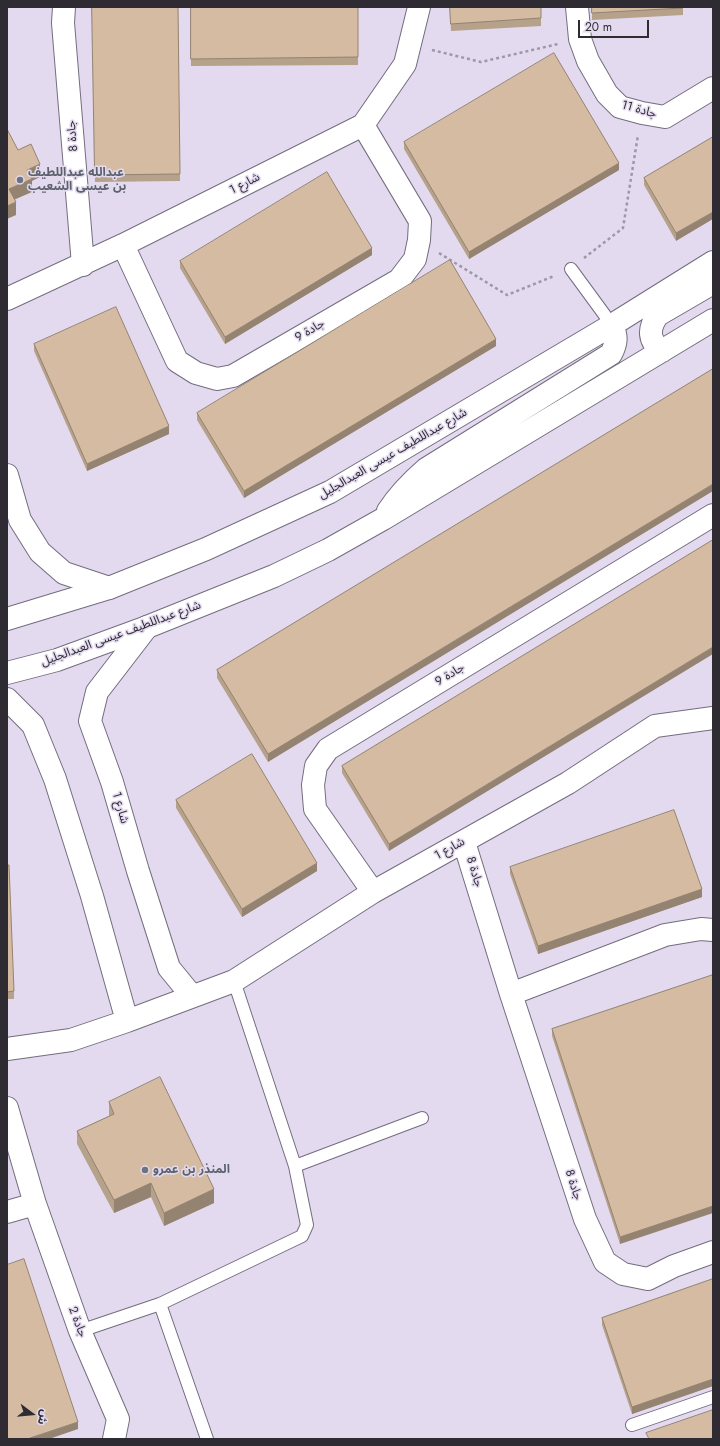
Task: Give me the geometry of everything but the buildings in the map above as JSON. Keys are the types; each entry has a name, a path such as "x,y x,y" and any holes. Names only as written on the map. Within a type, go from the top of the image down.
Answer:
{"street":[{"name":"جادة 8","path":"64,7 83,265"},
{"name":"شارع 1","path":"7,299 83,265 363,125 405,64 419,7"},
{"name":"جادة 11","path":"577,7 580,39 588,61 606,94 620,107 665,117 713,88"},
{"name":"جادة 9","path":"123,245 177,361 196,374 217,379 233,376 399,280 415,259 419,240 420,221 363,125"},
{"name":"شارع عبداللطيف عيسى العبدالجليل","path":"7,619 109,588 206,549 330,492 612,325 713,262"},
{"path":"662,351 656,347 652,341 651,328 653,321 658,315 713,283"},
{"name":"شارع عبداللطيف عيسى العبدالجليل","path":"7,673 57,660 147,627 274,576 328,550 384,519 713,320"},
{"path":"384,519 409,484 426,469 611,354 617,340 616,332 612,325"},
{"path":"7,475 20,520 40,552 64,573 109,588"},
{"name":"جادة 9","path":"373,892 315,809 313,785 316,766 328,749 713,515"},
{"name":"شارع 1","path":"147,627 97,692 90,721 112,782 169,968 192,996"},
{"path":"7,699 33,725 55,779 92,896 127,1021"},
{"name":"شارع 1","path":"7,1049 71,1040 234,981 373,892 568,784 655,726 713,718"},
{"name":"جادة 8","path":"464,842 511,994 584,1219 605,1262 623,1274 648,1279 674,1266 713,1252"},
{"path":"511,994 665,935 701,929 713,930"},
{"name":"جادة 2","path":"7,1108 35,1204 80,1331 118,1419 114,1439"},
{"path":"7,1212 35,1204"}],"lane":[{"path":"571,269 612,325"},
{"path":"80,1331 160,1304 302,1236 307,1225 295,1166 234,981"},
{"path":"295,1166 422,1118"},
{"path":"160,1304 207,1439"},
{"path":"632,1425 713,1397"}],"path":[{"path":"410,45 481,62 580,39"},
{"path":"419,240 507,295 571,269 623,228 642,113"}],"place":[{"name":"عبدالله عبداللطيف بن عيسى الشعيب","path":"20,180"},
{"name":"المنذر بن عمرو","path":"145,1170"}]}
